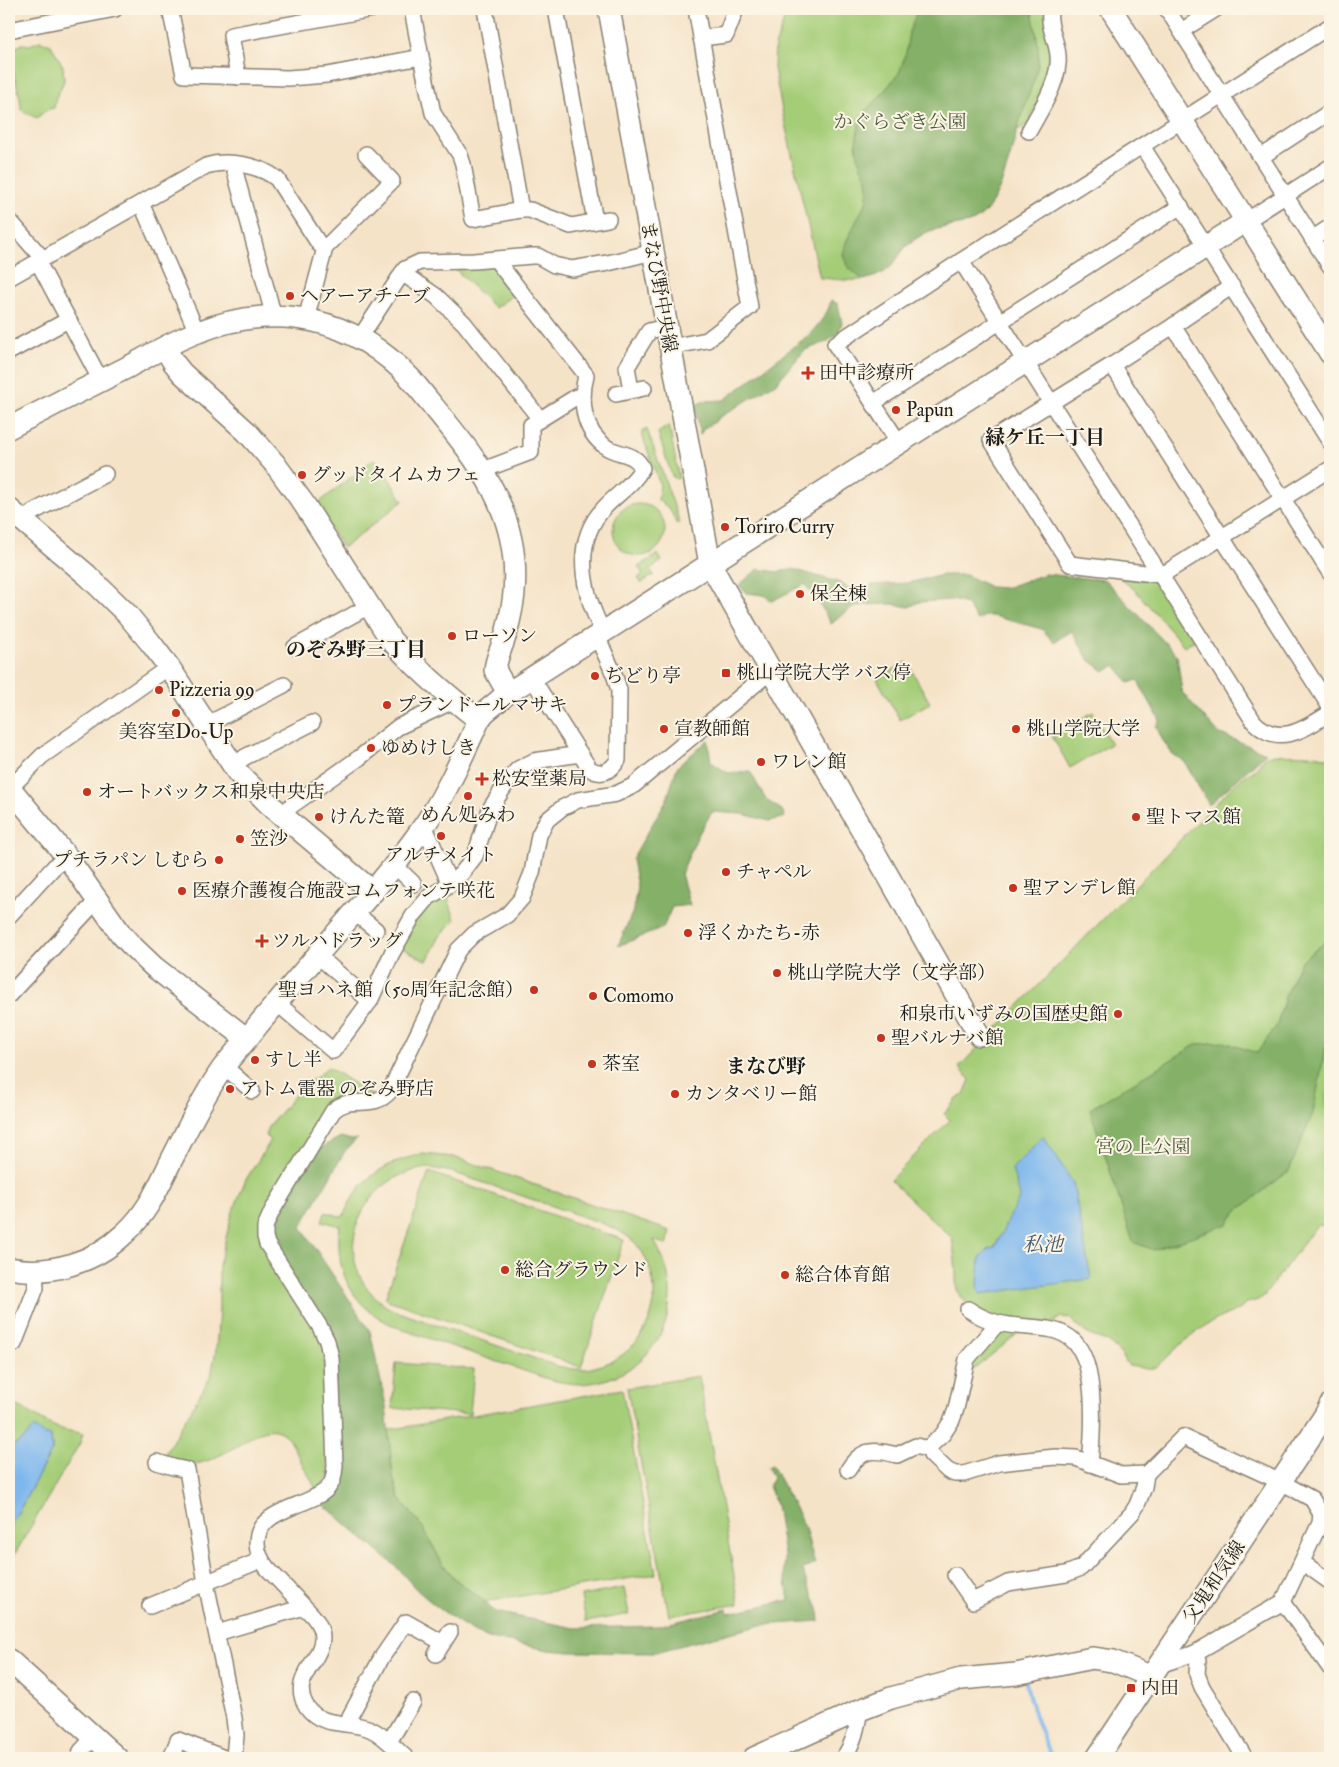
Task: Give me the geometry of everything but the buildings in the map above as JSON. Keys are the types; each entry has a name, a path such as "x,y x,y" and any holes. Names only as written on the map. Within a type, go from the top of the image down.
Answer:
{"street":[{"path":"9,30 41,16 116,9"},
{"path":"170,9 184,75 288,78 327,75 421,57"},
{"path":"238,77 231,35 372,9"},
{"path":"412,9 433,113 460,155 473,219 530,210 571,226 602,220 556,9"},
{"path":"485,9 521,210"},
{"name":"まなび野中央線","path":"610,9 710,564 979,1035"},
{"path":"630,391 627,367 649,330 668,337 707,340 750,307 696,9"},
{"path":"701,38 726,34 736,9"},
{"path":"1029,131 1050,91 1058,63 1058,54 1049,24 1050,9"},
{"path":"1111,9 1330,353"},
{"path":"1167,9 1330,266"},
{"path":"1181,31 1216,9"},
{"path":"899,443 835,344 1330,26"},
{"path":"1261,158 1330,112"},
{"path":"1142,146 1330,442"},
{"path":"306,319 325,248 392,181 366,154"},
{"path":"9,278 206,166 214,164 233,164 271,173 278,179 320,244 325,248"},
{"path":"233,164 272,316"},
{"path":"9,1268 26,1271 49,1270 89,1258 123,1236 139,1220 151,1202 207,1090 224,1066 317,955 373,892 421,830 484,713 508,693 1330,167"},
{"path":"141,203 197,332"},
{"path":"873,403 1181,206"},
{"path":"9,220 40,260 68,320 101,381"},
{"path":"1312,239 1330,227"},
{"path":"359,339 402,273 409,266 420,262 496,260 522,256 538,256 554,264 572,269 608,263 653,252"},
{"path":"496,260 586,375 582,398 587,423 599,441 606,447 629,455 639,462 642,468 632,482 604,508 596,519 586,541 583,564 587,595 619,690 618,760 608,770 600,773 594,772 589,768 532,678"},
{"path":"961,262 1254,722 1261,729 1272,733 1290,734 1301,731 1330,713"},
{"path":"402,273 436,296 464,323 540,419"},
{"path":"1232,286 1112,365 991,440 1070,564 1162,575 1330,468"},
{"path":"9,428 197,332 224,323 272,316 306,319 340,330 359,339 388,357 407,374 483,470 504,512 513,546 515,568 514,594 507,630 495,670 508,693"},
{"path":"9,352 68,320"},
{"path":"1173,326 1330,572"},
{"path":"165,348 182,372 246,432 275,464 304,504 391,640 403,653 479,720"},
{"path":"1112,365 1330,707"},
{"path":"483,470 531,452 531,425 576,397 582,398"},
{"path":"16,515 33,512 75,483 105,474"},
{"path":"16,515 106,592 150,642 169,667 233,766 257,793 373,892"},
{"path":"295,647 316,628 369,606"},
{"path":"169,667 42,756 9,787 67,856 121,934 154,967 247,1039"},
{"path":"406,1758 371,1729 354,1724 324,1721 310,1712 302,1697 302,1680 318,1654 322,1638 318,1622 261,1560 257,1536 262,1527 281,1512 323,1492 332,1482 334,1476 330,1358 327,1340 270,1249 265,1237 265,1227 278,1200 333,1111 344,1103 374,1102 383,1098 390,1091 458,950 474,934 507,915 522,898 532,873 539,835 547,820 562,808 578,800 616,794 633,786 771,670"},
{"path":"206,725 259,691 284,686"},
{"path":"283,816 291,806 358,758 390,732 455,700"},
{"path":"233,766 245,757 312,722"},
{"path":"277,1003 333,1052 370,1002 392,953 413,916 430,897 450,884 462,873 474,856 490,809 510,778 518,770 534,761 580,754"},
{"path":"421,830 428,834 450,884"},
{"path":"9,916 54,867 67,856"},
{"path":"394,865 414,884"},
{"path":"9,995 99,900"},
{"path":"354,912 376,930"},
{"path":"317,955 370,1002"},
{"path":"224,1066 252,1091"},
{"path":"14,1344 36,1288 35,1271"},
{"path":"968,1309 978,1316 997,1324 1057,1331 1072,1338 1077,1344 1084,1356 1091,1392 1092,1440 1090,1464"},
{"path":"848,1470 856,1459 870,1452 878,1450 897,1455 916,1446 929,1447 952,1420 966,1359 997,1324"},
{"name":"父鬼和気線","path":"1103,1756 1154,1671 1281,1482 1330,1405"},
{"path":"754,1758 890,1698 961,1679 1016,1674 1092,1658 1154,1671 1195,1653 1283,1602 1326,1512 1312,1499 1281,1482 1183,1436 1146,1474 1144,1487 1132,1513 1092,1558 1074,1572 1008,1583 973,1601 955,1575"},
{"path":"929,1447 931,1455 948,1472 954,1474 964,1474 999,1463 1049,1457 1076,1458 1121,1475 1146,1474"},
{"path":"157,1462 172,1468 187,1470 206,1583 234,1718 236,1735 234,1758"},
{"path":"150,1606 261,1560"},
{"path":"1302,1562 1330,1582"},
{"path":"1283,1602 1330,1668"},
{"path":"217,1633 304,1607"},
{"path":"349,1724 350,1716 377,1654 406,1622 443,1643"},
{"path":"1195,1653 1198,1660 1197,1674 1202,1687 1245,1758"},
{"path":"9,1660 117,1758"},
{"path":"389,1742 413,1702"},
{"path":"843,1758 850,1748 856,1732 860,1710"},
{"path":"79,1758 81,1751 94,1737"},
{"path":"171,1758 178,1740 224,1758"}],"green space":[{"name":"かぐらざき公園","path":"788,9 1045,9 1050,39 1052,71 1028,124 1016,131 1000,186 982,215 971,222 939,228 925,233 909,244 885,271 873,277 854,280 820,278 774,68 775,46"},
{"path":"918,9 1030,9 1037,38 1038,64 1006,170 995,198 988,209 974,221 940,227 923,234 908,244 894,264 887,270 879,275 863,280 847,266 843,255 846,242 866,202 868,190 867,179 859,162 856,143 859,123 865,111 876,101 899,73 906,53 909,32"},
{"path":"40,41 51,45 63,66 64,81 56,98 54,108 46,110 37,118 21,110 20,96 10,50 12,46 30,45"},
{"path":"492,265 516,293 495,308 454,268"},
{"path":"831,300 838,304 842,323 837,335 826,342 805,350 777,382 717,419 704,428 700,435 695,405 705,401 724,400 809,335 826,314"},
{"path":"669,425 679,478 676,479 672,476 658,433"},
{"path":"647,429 680,523 676,523 670,509 658,500 660,485 641,432"},
{"path":"374,459 403,501 343,548 316,505"},
{"path":"639,504 649,506 657,512 663,520 665,530 663,540 657,548 649,554 639,556 629,554 621,548 615,540 613,530 615,520 621,512 629,506"},
{"path":"658,554 662,561 650,569 654,575 641,583 638,578 643,574 638,567"},
{"path":"758,569 778,572 793,569 841,583 847,588 863,589 872,585 907,583 943,575 966,575 990,587 1005,588 1045,574 1105,580 1177,655 1182,692 1218,733 1266,753 1209,805 1184,761 1173,755 1162,739 1156,726 1160,720 1137,680 1129,683 1115,665 1105,672 1088,659 1072,631 1054,642 1042,629 993,616 985,616 977,620 966,604 952,600 919,602 909,607 892,604 862,605 850,609 831,624 805,584 772,601 764,595 746,593 739,585"},
{"path":"1120,578 1154,581 1160,585 1195,640 1184,646 1135,590"},
{"path":"907,662 930,703 900,720 877,679"},
{"path":"1093,712 1111,744 1070,768 1052,736"},
{"path":"708,740 711,762 728,773 750,771 766,800 782,810 785,817 770,821 742,814 712,812 698,835 681,874 690,905 672,907 663,928 618,946 633,911 637,887 632,859 667,799 677,767"},
{"name":"宮の上公園","path":"1275,754 1310,755 1330,759 1330,1090 1326,1095 1330,1136 1330,1226 1317,1225 1264,1296 1244,1304 1241,1309 1205,1326 1185,1341 1156,1368 1129,1366 1120,1353 1107,1341 1089,1335 1070,1318 1061,1317 1051,1324 1027,1322 998,1317 972,1307 963,1299 957,1289 952,1238 890,1180 950,1120 944,1114 964,1094 970,1080 959,1067 1226,793 1243,777 1255,770 1267,756"},
{"path":"446,891 455,920 440,936 427,961 400,947 416,918"},
{"path":"1330,938 1330,1033 1313,1113 1289,1171 1237,1211 1227,1224 1154,1250 1133,1242 1090,1109 1197,1044 1224,1042 1257,1053 1277,1025 1286,993 1301,961"},
{"path":"328,1067 372,1095 344,1098 268,1207 324,1348 328,1476 317,1491 289,1439 275,1430 260,1432 223,1454 198,1463 177,1462 163,1457 211,1376 216,1350 219,1310 219,1265 232,1214 245,1181 271,1140 265,1135 268,1127 307,1081 313,1080"},
{"path":"341,1137 351,1140 357,1139 345,1151 301,1227 370,1331 386,1406 393,1478 400,1499 423,1528 442,1563 455,1579 495,1612 575,1628 658,1626 727,1609 728,1613 789,1600 776,1505 769,1486 773,1478 768,1467 772,1465 804,1525 815,1564 803,1569 804,1575 818,1608 820,1621 761,1625 652,1653 548,1650 489,1638 460,1623 430,1601 393,1564 321,1502 331,1494 336,1352 278,1254 270,1229 271,1223 316,1150"},
{"name":"総合グラウンド","path":"423,1154 454,1157 670,1231 666,1245 654,1240 667,1270 670,1300 666,1319 659,1336 649,1352 636,1364 620,1374 601,1381 581,1384 566,1383 551,1380 404,1330 387,1323 373,1314 361,1303 345,1277 340,1261 340,1226 322,1221 325,1212 343,1217 356,1192 365,1182 385,1167 409,1157","holes":["431,1168 452,1172 604,1224 633,1241 642,1252 648,1264 654,1291 653,1306 649,1320 643,1333 634,1345 623,1355 610,1362 586,1369 567,1368 410,1316 382,1303 365,1284 355,1263 354,1241 359,1220 370,1200 386,1184 407,1173"]},
{"name":"総合グラウンド","path":"429,1172 624,1240 581,1367 385,1299"},
{"path":"999,1328 1022,1330 967,1375 968,1367"},
{"path":"396,1363 474,1369 470,1414 392,1408"},
{"path":"699,1376 739,1604 669,1616 627,1388"},
{"path":"622,1389 656,1574 485,1602 455,1579 442,1563 423,1528 400,1499 393,1478 388,1430"},
{"path":"9,1403 59,1428 83,1434 80,1443 9,1564 9,1529 52,1450 51,1436 25,1438 9,1449"},
{"path":"624,1588 629,1614 586,1622 581,1596"}],"water":[{"name":"私池","path":"1043,1136 1073,1183 1091,1279 980,1294 978,1286 980,1258 988,1250 995,1247 1020,1196 1012,1169"},
{"path":"34,1427 43,1434 51,1436 52,1450 9,1529 9,1449 25,1438"}],"waterway":[{"path":"1025,1678 1036,1719 1052,1758"}],"place":[{"name":"ヘアーアチーブ","path":"290,296"},
{"name":"田中診療所","path":"808,373"},
{"name":"Papun","path":"896,410"},
{"name":"グッドタイムカフェ","path":"302,475"},
{"name":"Toriro Curry","path":"725,527"},
{"name":"保全棟","path":"800,594"},
{"name":"ローソン","path":"452,636"},
{"name":"桃山学院大学 バス停","path":"726,673"},
{"name":"ぢどり亭","path":"595,676"},
{"name":"Pizzeria 99","path":"159,690"},
{"name":"プランドールマサキ","path":"387,705"},
{"name":"美容室Do-Up","path":"176,713"},
{"name":"宣教師館","path":"664,729"},
{"name":"桃山学院大学","path":"1016,729"},
{"name":"ゆめけしき","path":"371,748"},
{"name":"ワレン館","path":"761,762"},
{"name":"松安堂薬局","path":"482,779"},
{"name":"オートバックス和泉中央店","path":"87,792"},
{"name":"めん処みわ","path":"468,796"},
{"name":"けんた篭","path":"319,817"},
{"name":"聖トマス館","path":"1136,817"},
{"name":"アルチメイト","path":"441,836"},
{"name":"笠沙","path":"240,839"},
{"name":"プチラパン しむら","path":"219,860"},
{"name":"チャペル","path":"726,872"},
{"name":"聖アンデレ館","path":"1013,888"},
{"name":"医療介護複合施設コムフォンテ咲花","path":"182,891"},
{"name":"浮くかたち-赤","path":"688,933"},
{"name":"ツルハドラッグ","path":"262,941"},
{"name":"桃山学院大学（文学部）","path":"777,973"},
{"name":"聖ヨハネ館（50周年記念館）","path":"534,990"},
{"name":"Comomo","path":"593,996"},
{"name":"和泉市いずみの国歴史館","path":"1118,1014"},
{"name":"聖バルナバ館","path":"881,1038"},
{"name":"すし半","path":"255,1060"},
{"name":"茶室","path":"592,1064"},
{"name":"アトム電器 のぞみ野店","path":"230,1089"},
{"name":"カンタベリー館","path":"675,1094"},
{"name":"総合グラウンド","path":"505,1270"},
{"name":"総合体育館","path":"785,1275"},
{"name":"内田","path":"1131,1688"}],"district":[{"name":"緑ケ丘一丁目","path":"1045,437"},
{"name":"のぞみ野三丁目","path":"356,649"},
{"name":"まなび野","path":"766,1066"}]}
